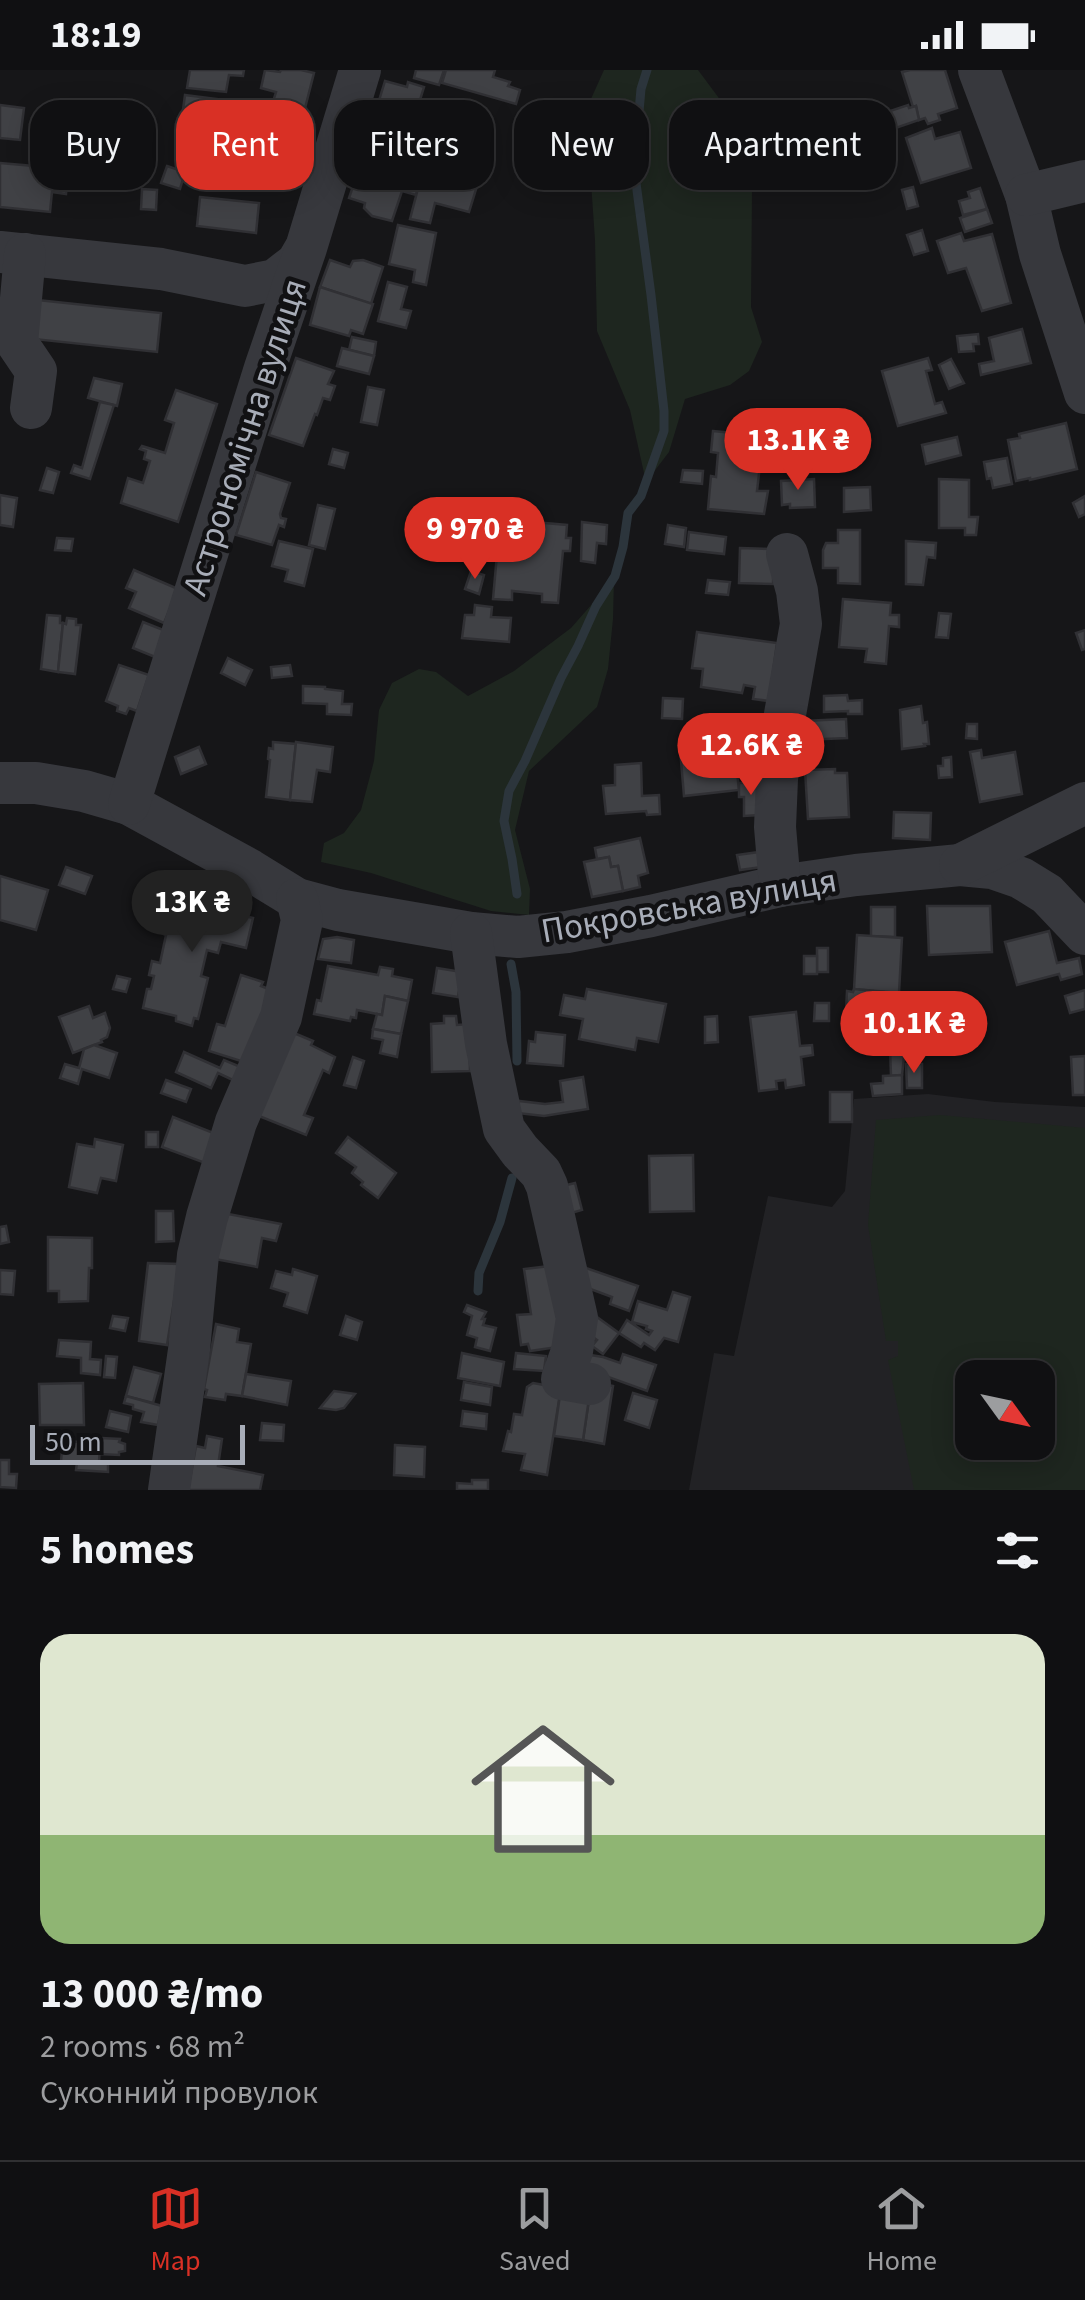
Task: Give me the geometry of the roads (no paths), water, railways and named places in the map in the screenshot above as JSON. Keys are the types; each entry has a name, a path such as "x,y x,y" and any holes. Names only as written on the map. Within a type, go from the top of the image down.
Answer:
{"street":[{"name":"Астрономічна вулиця","path":"130,804 360,70"},
{"path":"979,70 1026,195 1044,270 1085,393"},
{"path":"1026,195 1085,181"},
{"path":"31,408 36,370 16,343 13,253 161,269 245,286 275,280 297,263 306,248"},
{"path":"245,286 262,315 265,368"},
{"path":"780,886 774,827 777,779 801,624 787,554"},
{"name":"Покровська вулиця","path":"0,782 36,782 130,804 250,870 299,910 338,910 472,941 567,932 780,886 960,865 992,868 1021,878 1047,894 1085,934"},
{"path":"960,865 1085,803"},
{"path":"169,1490 206,1216 236,1122 281,1017 299,910"},
{"path":"472,941 486,1044 504,1129 547,1186 572,1290 576,1335 564,1380"}],"waterway":[{"path":"517,894 504,821 509,791 596,606 615,576 628,513 641,496 664,431 634,168 641,89 647,70"},
{"path":"511,964 516,992 517,1061"},
{"path":"478,1291 479,1273 500,1222 512,1178"}]}
